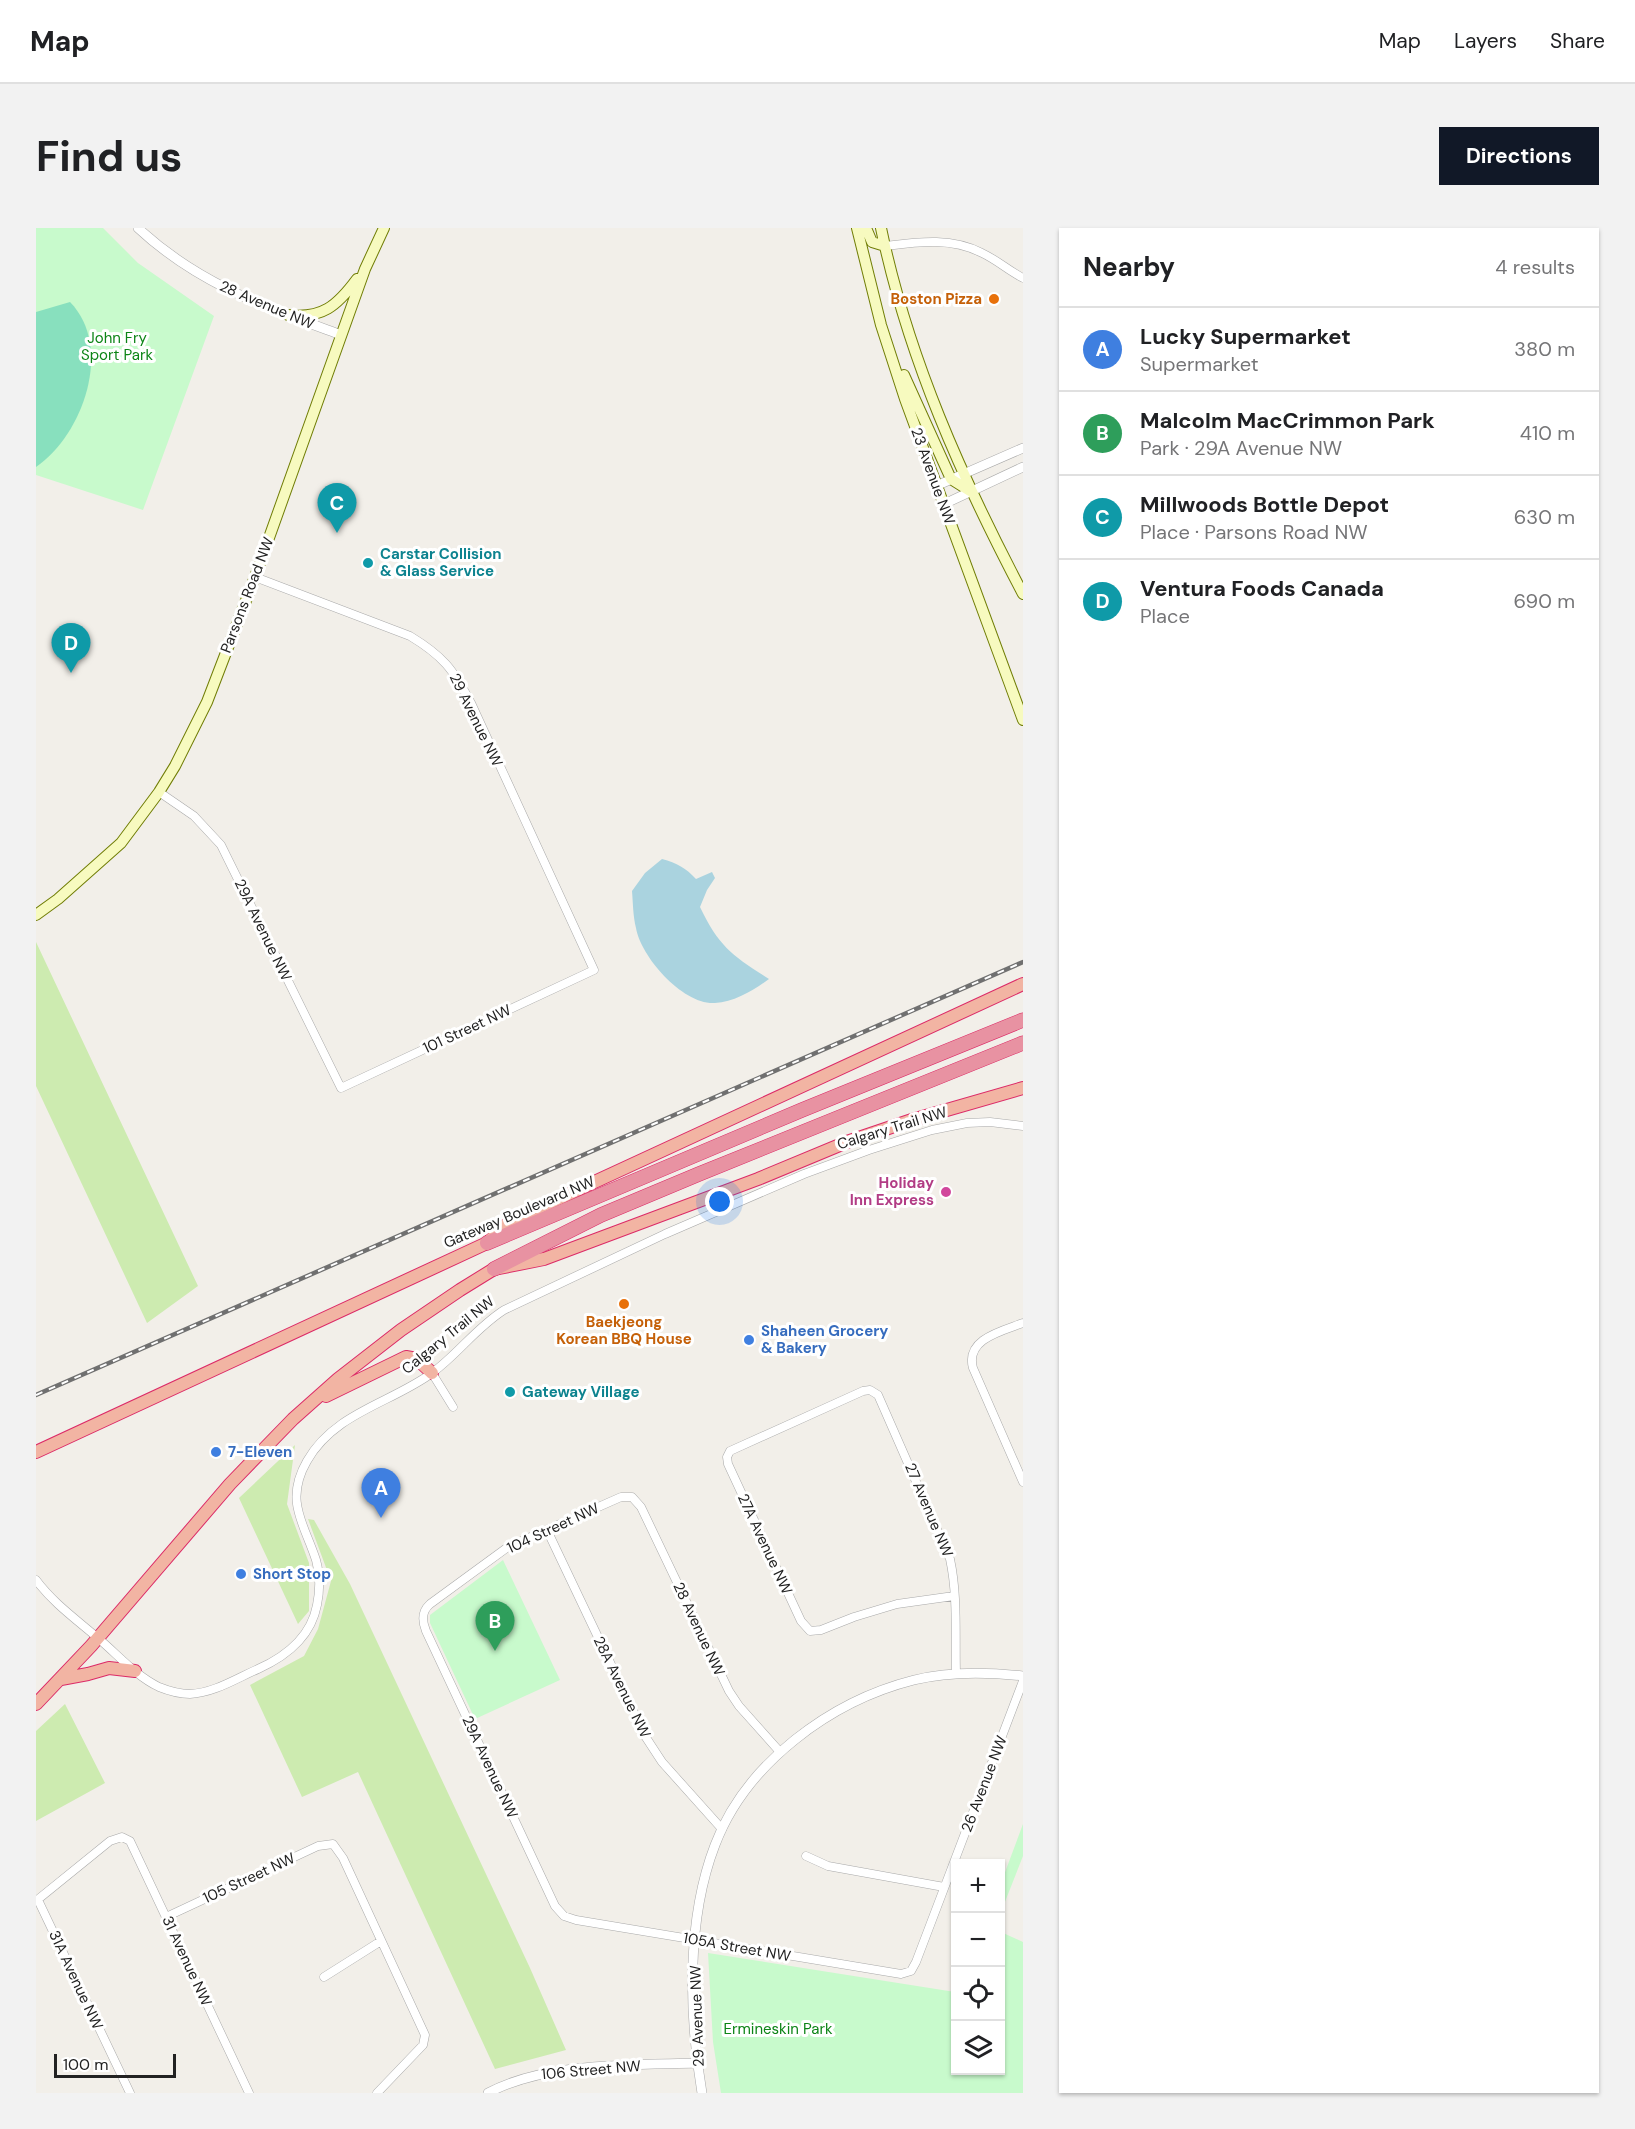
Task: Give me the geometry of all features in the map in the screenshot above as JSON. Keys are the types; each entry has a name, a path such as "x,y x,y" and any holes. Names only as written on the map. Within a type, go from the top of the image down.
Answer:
{"highway":[{"path":"487,1243 510,1221 1023,984"},
{"name":"Gateway Boulevard NW","path":"36,1452 487,1243 1023,1020"},
{"name":"Calgary Trail NW","path":"36,1704 98,1638 230,1484 286,1426 338,1379 418,1318 494,1269 601,1215 1023,1042"},
{"path":"494,1269 544,1259 758,1179 847,1142 912,1120 1023,1088"},
{"path":"309,1405 406,1357 417,1359 432,1373"},
{"path":"61,1679 109,1668 135,1671"}],"main road":[{"name":"Parsons Road NW","path":"36,915 58,899 121,843 159,792 175,766 207,702 255,577 364,269 384,228"},
{"name":"23 Avenue NW","path":"857,228 881,325 942,505 1023,720"},
{"path":"866,228 872,242 885,246"},
{"name":"23 Avenue NW","path":"881,228 918,361 970,491 1023,594"},
{"path":"288,315 309,316 326,310 346,294 364,269"},
{"path":"881,325 951,479 970,491"}],"street":[{"name":"28 Avenue NW","path":"138,228 179,261 230,291 341,335"},
{"path":"885,246 924,241 961,245 985,254 1023,278"},
{"path":"936,486 1023,448"},
{"path":"942,505 1023,466"},
{"name":"29 Avenue NW","path":"255,577 410,636 447,663 471,702 594,970"},
{"name":"29A Avenue NW","path":"159,792 194,816 221,845 341,1088"},
{"name":"101 Street NW","path":"341,1088 594,970"},
{"name":"Calgary Trail NW","path":"98,1638 135,1671 153,1683 181,1693 200,1693 222,1686 264,1666 291,1650 303,1637 312,1622 317,1607 319,1585 316,1560 298,1516 297,1491 303,1468 318,1446 364,1409 404,1391 432,1373 488,1321 510,1307 634,1247 795,1178 869,1150 947,1127 990,1122 1023,1126"},
{"path":"1023,1323 985,1339 972,1351 971,1357 973,1368 1023,1482"},
{"path":"432,1373 453,1407"},
{"name":"27 Avenue NW","path":"728,1454 735,1447 863,1391 874,1392 880,1397 952,1566 957,1673"},
{"name":"27A Avenue NW","path":"728,1454 728,1464 733,1475 801,1621 810,1631 821,1630 897,1604 954,1596"},
{"name":"104 Street NW","path":"423,1615 430,1604 508,1547 621,1497 632,1497"},
{"name":"28 Avenue NW","path":"632,1497 640,1503 729,1691 739,1706 780,1752"},
{"name":"28A Avenue NW","path":"547,1530 645,1736 662,1762 722,1829"},
{"path":"36,1580 49,1596 98,1638"},
{"name":"29A Avenue NW","path":"423,1615 426,1631 555,1906 564,1916"},
{"path":"695,1940 704,1880 709,1860 722,1829 749,1786 780,1752 818,1722 853,1702 893,1686 916,1679 957,1673 1023,1676"},
{"name":"26 Avenue NW","path":"911,1971 1023,1681"},
{"name":"31 Avenue NW","path":"37,1901 110,1841 118,1837 127,1839 133,1845 249,2093"},
{"name":"105 Street NW","path":"166,1917 318,1846 333,1844 343,1858 381,1941"},
{"path":"806,1856 828,1866 944,1887"},
{"name":"31A Avenue NW","path":"37,1901 130,2093"},
{"name":"105A Street NW","path":"564,1916 901,1974 911,1971"},
{"name":"29 Avenue NW","path":"695,1940 694,2010 697,2062 702,2093"},
{"path":"324,1977 381,1941 424,2031 425,2041 377,2093"},
{"name":"106 Street NW","path":"488,2093 517,2080 557,2071 697,2062"}],"green space":[{"name":"John Fry Sport Park","path":"36,228 103,228 138,263 214,316 143,510 36,475"},
{"path":"70,302 83,321 90,342 91,366 87,389 79,413 67,434 53,453 36,467 36,312"},
{"path":"36,942 198,1286 147,1323 36,1086"},
{"path":"295,1445 287,1504 309,1563 309,1611 298,1624 239,1498"},
{"path":"308,1519 314,1520 350,1584 530,1968 566,2050 495,2069 358,1772 302,1797 250,1685 304,1656 318,1629 331,1581"},
{"path":"503,1560 560,1680 475,1719 430,1623 430,1615"},
{"path":"65,1704 105,1783 36,1821 36,1731"},
{"path":"1023,1824 1023,1856 1005,1902 1005,1872"},
{"name":"Ermineskin Park","path":"1005,1934 1023,1942 1023,2093 721,2093 713,2042 708,1953 951,1991 951,2075 1005,2075"}],"water":[{"path":"662,859 681,866 696,879 712,872 715,878 700,907 707,921 736,957 769,979 737,998 715,1003 703,1002 690,996 665,977 640,940 634,919 632,891 645,873"}],"railway":[{"path":"36,1395 1023,962"}],"place":[{"name":"Boston Pizza","path":"994,299"},
{"name":"Millwoods Bottle Depot","path":"337,533"},
{"name":"Carstar Collision & Glass Service","path":"368,563"},
{"name":"Ventura Foods Canada","path":"71,673"},
{"name":"Holiday Inn Express","path":"946,1192"},
{"name":"Baekjeong Korean BBQ House","path":"624,1304"},
{"name":"Shaheen Grocery & Bakery","path":"749,1340"},
{"name":"Gateway Village","path":"510,1392"},
{"name":"7-Eleven","path":"216,1452"},
{"name":"Lucky Supermarket","path":"381,1518"},
{"name":"Short Stop","path":"241,1574"},
{"name":"Malcolm MacCrimmon Park","path":"495,1651"}]}
